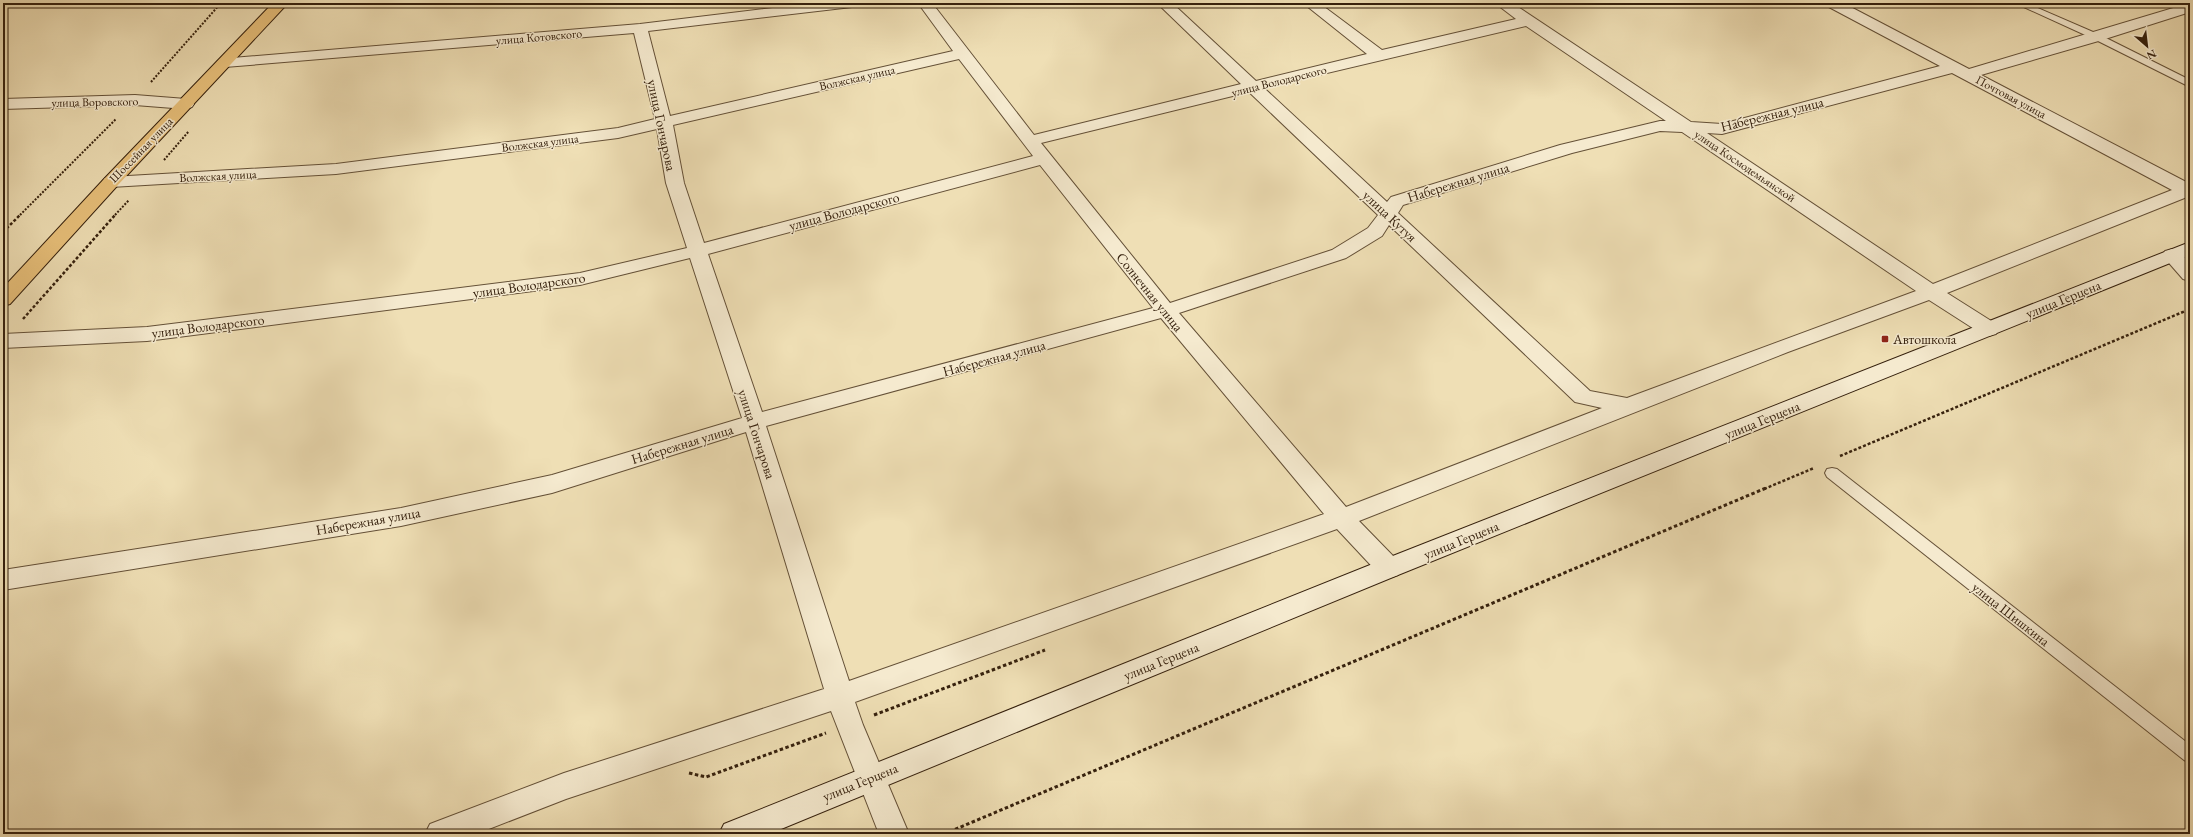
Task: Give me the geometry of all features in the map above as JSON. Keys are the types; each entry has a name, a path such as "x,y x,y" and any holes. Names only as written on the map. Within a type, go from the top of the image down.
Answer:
{"main road":[{"name":"Шоссейная улица","path":"6,294 110,182 282,3"}],"street":[{"name":"улица Котовского","path":"225,62 640,28 852,3"},
{"name":"Солнечная улица","path":"925,3 1029,141 1165,312 1341,518 1389,568"},
{"name":"улица Кутуя","path":"1164,3 1583,397 1628,406"},
{"path":"1310,3 1378,55"},
{"name":"улица Космодемьянской","path":"1502,3 1931,292 1989,329"},
{"name":"Почтовая улица","path":"1832,3 2189,190"},
{"name":"Набережная улица","path":"3,580 401,517 552,484 754,422 1165,312 1339,254 1375,232 1387,213 1397,201 1566,149 1660,126 1722,129 2097,37 2190,7"},
{"name":"улица Володарского","path":"1029,141 1254,88 1378,55 1528,21"},
{"name":"улица Гончарова","path":"640,28 664,123 675,183 754,422 840,696 870,778 894,834"},
{"name":"Волжская улица","path":"110,182 336,169 618,133 963,53"},
{"name":"улица Воровского","path":"3,104 135,100 186,104"},
{"name":"улица Володарского","path":"3,341 146,334 580,279 697,250 1043,159"},
{"path":"440,834 564,786 840,696 1341,518 1628,406 1931,292 2189,190"},
{"path":"2181,252 2190,275"},
{"name":"улица Герцена","path":"734,834 1389,568 2181,252"}],"lane":[{"path":"2019,3 2097,37 2190,84"},
{"name":"улица Шишкина","path":"1832,473 2190,755"}],"path":[{"path":"1838,457 2190,309"},
{"path":"944,834 1816,466"}],"place":[{"name":"Автошкола","path":"1885,339"}]}
